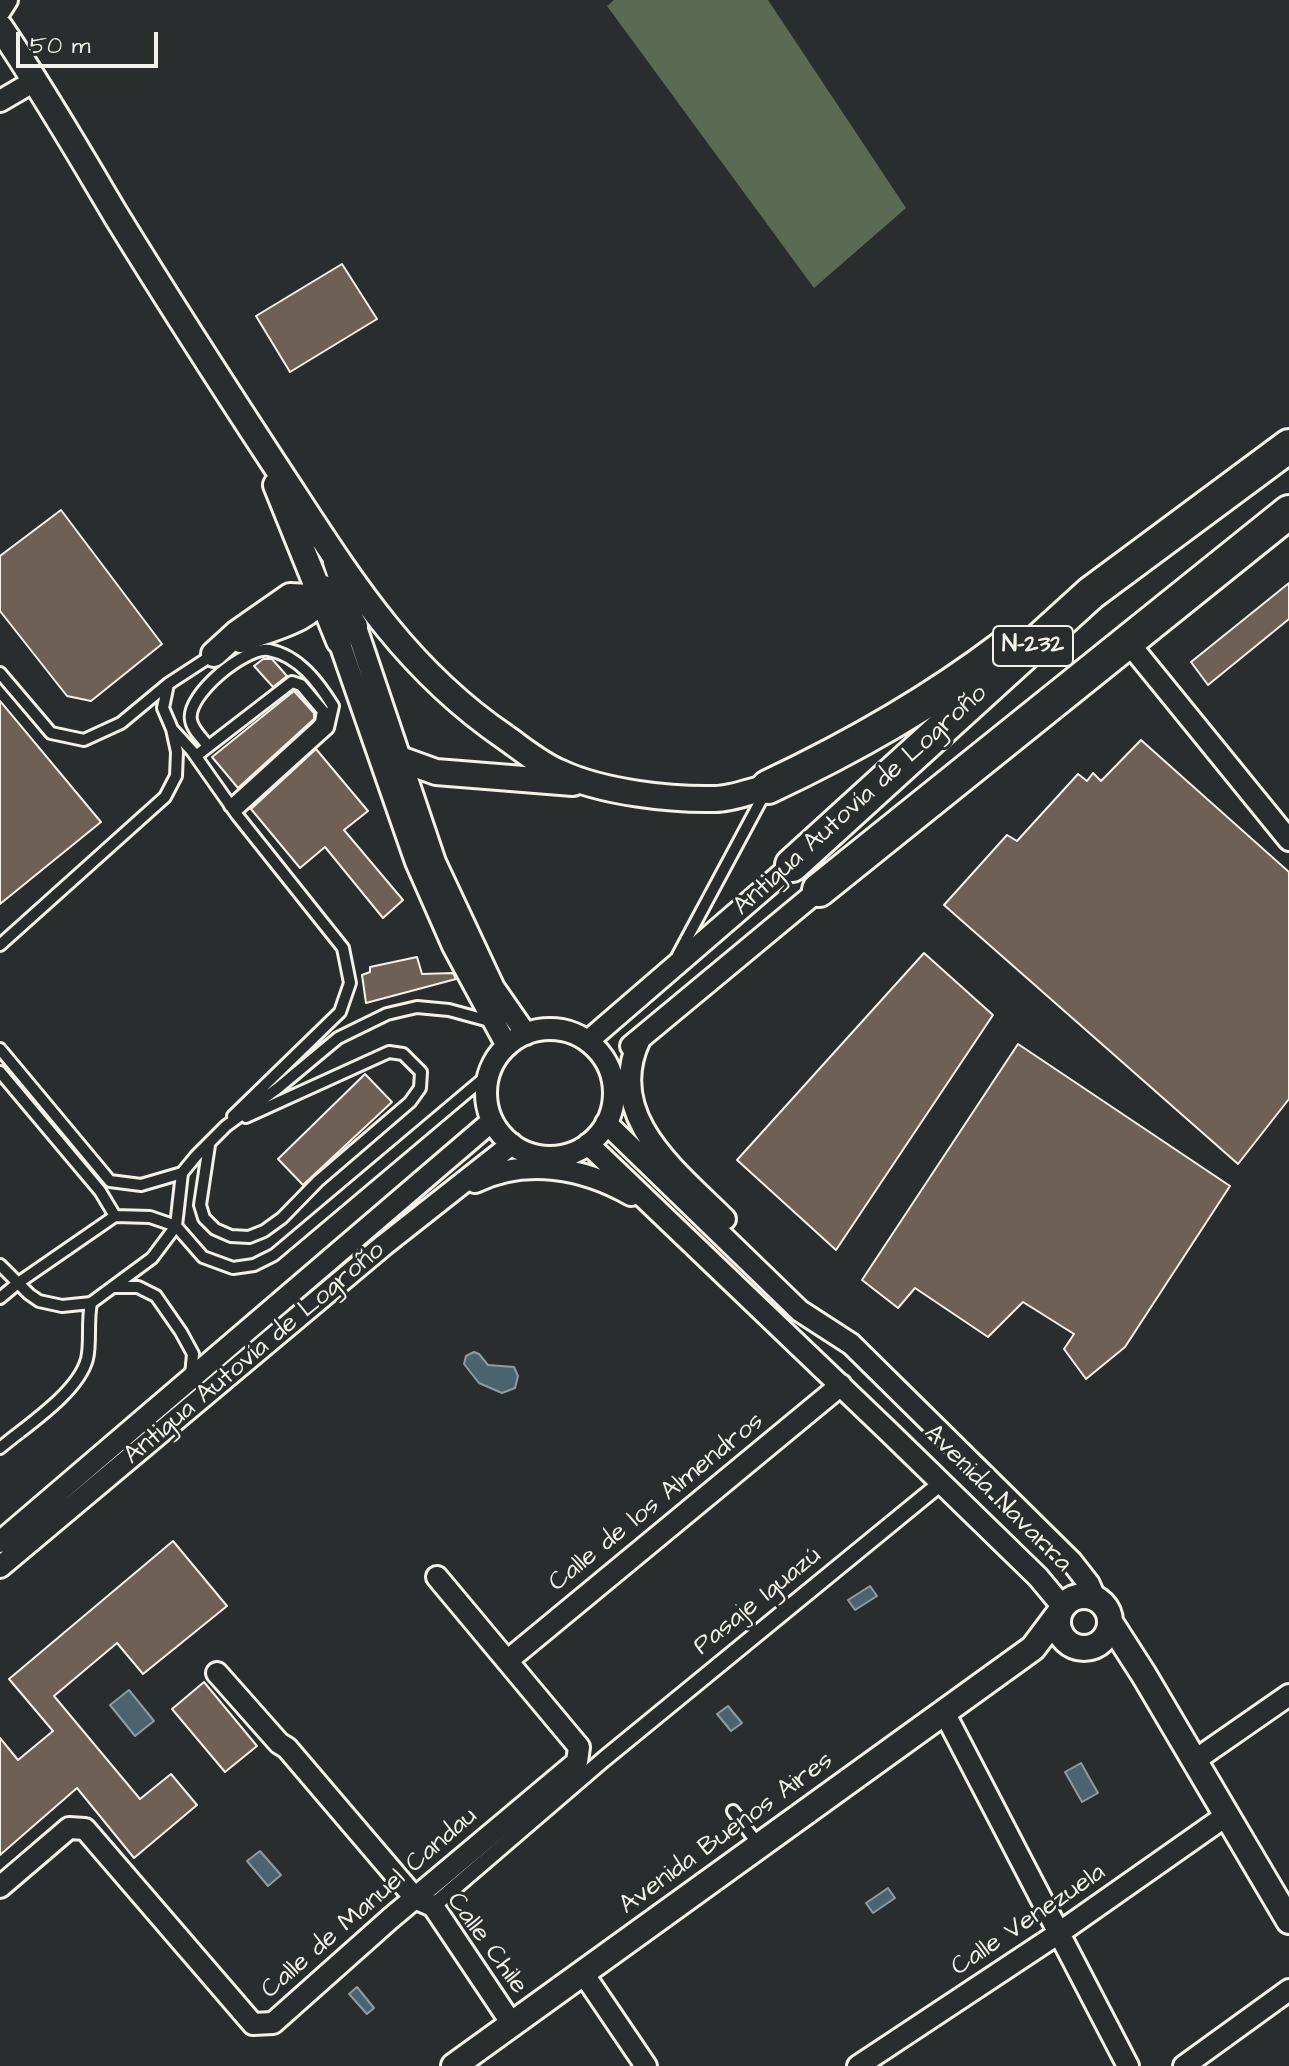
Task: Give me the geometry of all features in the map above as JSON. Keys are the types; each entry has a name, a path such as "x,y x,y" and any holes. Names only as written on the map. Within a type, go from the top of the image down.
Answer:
{"highway":[{"name":"Antigua Autovía de Logroño","path":"792,865 1091,593 1289,446"},
{"name":"Antigua Autovía de Logroño","path":"819,890 864,857 1289,512"},
{"path":"768,787 874,734 953,685 1056,610 1091,593"}],"street":[{"path":"0,11 7,0"},
{"path":"0,27 36,80 184,326 353,585 397,641 440,687 469,713 559,773 636,792 718,800 768,787"},
{"path":"0,101 36,80"},
{"path":"257,438 322,598 347,634 400,759 435,862 494,988 526,1034"},
{"path":"214,654 260,632 295,621 322,598 330,550"},
{"path":"330,550 347,634 416,862 453,946 507,1046"},
{"path":"214,654 237,633 290,596 298,583 305,558"},
{"path":"290,596 322,598"},
{"path":"295,621 347,634"},
{"path":"1127,641 1289,840"},
{"path":"400,759 436,772 603,785"},
{"name":"Antigua Autovía de Logroño","path":"588,1041 792,865"},
{"name":"Antigua Autovía de Logroño","path":"607,1066 819,890"},
{"path":"547,1029 569,1032 588,1041 603,1057 612,1077 614,1099 606,1123 596,1138 580,1150 560,1157 540,1157 521,1151 504,1138 492,1121 487,1102 490,1073 495,1062 507,1046 526,1034 547,1029"},
{"path":"640,1039 629,1072 633,1103 643,1131 658,1153 851,1344"},
{"name":"Antigua Autovía de Logroño","path":"0,1542 492,1121"},
{"path":"606,1123 800,1311 851,1344"},
{"name":"Antigua Autovía de Logroño","path":"0,1567 384,1245 512,1144"},
{"path":"588,1144 663,1215"},
{"path":"453,1192 482,1178 510,1170 546,1168 578,1171 606,1181 663,1215"},
{"name":"Avenida Navarra","path":"663,1215 1038,1577 1061,1610"},
{"name":"Avenida Navarra","path":"851,1344 1079,1570 1095,1598"},
{"name":"Calle de los Almendros","path":"507,1661 841,1385"},
{"name":"Pasaje Iguazú","path":"424,1902 941,1483"},
{"name":"Calle de Manuel Candau","path":"0,1887 69,1828 85,1829 253,2024 273,2023 424,1902 577,1762 579,1747 437,1577"},
{"path":"1144,1675 1060,1633 1061,1610 1077,1596 1095,1598 1105,1605 1110,1622 1144,1675 1289,1921"},
{"name":"Avenida Buenos Aires","path":"454,2066 1033,1648 1061,1610"},
{"path":"1080,1645 1107,1634 1110,1622"},
{"name":"Avenida Buenos Aires","path":"1033,1648 1080,1645"},
{"name":"Calle Chile","path":"217,1673 424,1902 512,2024"},
{"path":"1194,1761 1289,1695"},
{"path":"944,1712 1128,2066"},
{"name":"Calle Venezuela","path":"858,2066 1059,1933 1227,1815"},
{"path":"583,1973 646,2066"},
{"path":"1184,2066 1289,1990"}],"lane":[{"path":"208,746 191,720 192,707 198,695 246,655 266,649 284,656 307,670 333,706 328,728 233,809"},
{"path":"0,673 51,733 84,740 121,723 168,684 214,654"},
{"path":"196,756 292,682 301,685 323,711 317,727 233,809"},
{"path":"0,945 165,797 176,776 177,752 163,708 168,684"},
{"path":"172,729 343,948 350,983 340,1012 234,1113 226,1126"},
{"path":"670,970 768,787"},
{"path":"0,1049 110,1181 141,1185 182,1173 226,1126 338,1038 387,1014 417,1007 433,1007 494,1022"},
{"path":"209,1145 200,1205 204,1218 215,1229 231,1236 249,1237 282,1218 318,1181 410,1102 420,1088 421,1072 403,1054 389,1052 226,1126"},
{"path":"0,1072 100,1191 115,1216"},
{"path":"0,1298 115,1216 150,1217 176,1226 196,1251 213,1262 233,1268 254,1265 274,1255 490,1073"},
{"path":"0,1265 29,1294 50,1304 91,1303 152,1258 176,1226 182,1173"},
{"path":"114,1287 138,1287 156,1296 193,1354 189,1381"},
{"path":"0,1448 67,1391 82,1374 88,1353 87,1329 91,1303"},
{"path":"733,1811 759,1846"}],"green space":[{"path":"614,0 768,0 906,208 814,288 607,6"}],"water":[{"path":"474,1352 488,1365 514,1367 518,1376 515,1388 502,1393 479,1383 464,1364 466,1356"},
{"path":"870,1586 877,1596 855,1610 848,1600"},
{"path":"129,1690 154,1721 135,1736 110,1705"},
{"path":"728,1706 742,1723 731,1731 717,1714"},
{"path":"1081,1763 1098,1793 1082,1802 1065,1772"},
{"path":"260,1851 281,1875 268,1886 247,1861"},
{"path":"888,1888 895,1898 873,1913 866,1903"},
{"path":"357,1987 374,2008 367,2014 349,1994"}],"building":[{"path":"342,264 377,319 290,372 256,316"},
{"path":"61,510 162,644 91,701 67,696 0,611 0,556"},
{"path":"1289,583 1289,619 1208,685 1191,662"},
{"path":"263,659 272,659 287,676 273,687 254,666"},
{"path":"294,691 314,713 314,719 238,788 212,757"},
{"path":"0,701 101,822 0,904"},
{"path":"1141,740 1289,872 1289,1099 1238,1164 944,905 1007,835 1017,841 1078,774 1087,781 1093,773 1101,781"},
{"path":"316,749 368,811 344,830 403,900 383,918 325,847 300,868 251,809"},
{"path":"924,953 993,1015 836,1250 737,1160"},
{"path":"417,957 422,974 453,973 456,979 366,1003 362,975 370,972 370,967"},
{"path":"1018,1044 1230,1186 1125,1347 1086,1379 1064,1349 1074,1334 1023,1302 988,1337 915,1288 898,1308 862,1280"},
{"path":"365,1074 392,1102 303,1185 278,1159"},
{"path":"173,1541 227,1606 143,1674 117,1643 54,1696 140,1799 171,1774 197,1805 134,1858 77,1788 0,1855 0,1738 18,1760 53,1731 9,1679"},
{"path":"204,1682 257,1746 225,1772 172,1709"}]}
